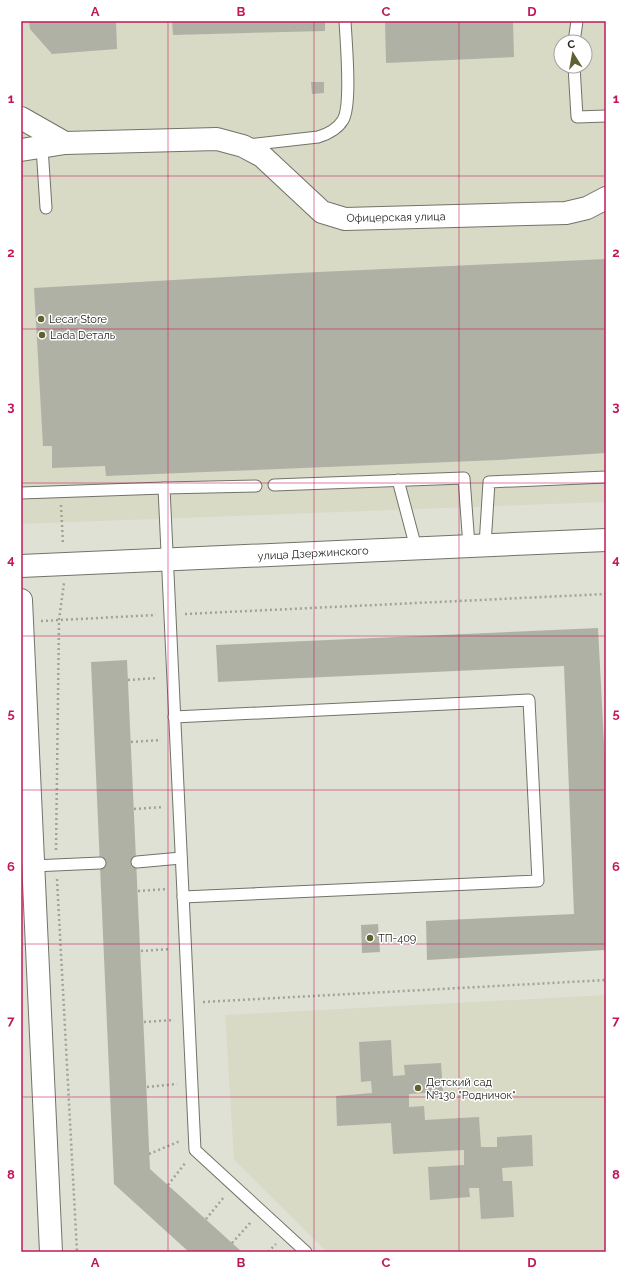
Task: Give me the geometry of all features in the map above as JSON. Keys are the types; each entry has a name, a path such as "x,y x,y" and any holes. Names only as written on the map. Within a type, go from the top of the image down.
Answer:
{"street":[{"path":"21,118 65,143"},
{"name":"Офицерская улица","path":"21,150 65,143 217,139 243,146 262,156 322,212 345,219 566,213 587,208 606,198"},
{"name":"улица Дзержинского","path":"21,566 606,540"},
{"path":"21,600 51,1252"}],"lane":[{"path":"243,146 318,137 328,134 338,127 344,118 347,106 348,75 345,21"},
{"path":"575,34 577,21"},
{"path":"574,74 577,117 606,116"},
{"path":"42,147 46,208"},
{"path":"477,546 489,482 606,477"},
{"path":"274,485 464,478 477,546"},
{"path":"398,480 416,548"},
{"path":"21,493 256,486"},
{"path":"164,488 195,1150 306,1252"},
{"path":"174,717 529,700 538,881 183,893"},
{"path":"137,862 181,858"},
{"path":"33,866 100,863"}],"path":[{"path":"22,622 606,594"},
{"path":"128,680 173,677"},
{"path":"131,742 175,739"},
{"path":"134,809 179,807"},
{"path":"138,891 183,893"},
{"path":"141,951 185,948"},
{"path":"188,1002 606,980"},
{"path":"144,1022 188,1019"},
{"path":"147,1087 191,1082"},
{"path":"150,1154 194,1136"},
{"path":"168,1185 195,1150"},
{"path":"206,1219 234,1186"},
{"path":"232,1242 261,1212"}],"shaded area":[{"path":"21,21 606,21 606,502 21,524"},
{"name":"Детский сад №130 \"Родничок\"","path":"606,995 606,1252 327,1252 234,1160 225,1015"}],"building":[{"path":"29,21 116,21 117,49 52,54 30,29"},
{"path":"172,21 325,21 325,31 173,35"},
{"path":"385,21 513,21 514,57 386,63"},
{"path":"311,82 324,82 324,93 312,94"},
{"path":"606,259 606,453 498,460 106,476 105,466 52,468 52,446 43,446 34,288 297,273"},
{"path":"598,628 606,781 606,950 427,960 426,921 574,914 564,666 218,682 216,645"},
{"path":"127,660 150,1169 242,1252 189,1252 114,1184 91,662"},
{"name":"ТП-409","path":"378,924 380,952 362,953 361,925"},
{"path":"391,1040 393,1076 405,1075 404,1065 441,1063 443,1092 409,1094 409,1107 424,1106 425,1120 479,1117 481,1147 497,1147 497,1137 532,1135 533,1166 502,1168 503,1181 512,1181 514,1217 481,1219 479,1188 469,1188 470,1197 430,1200 428,1167 464,1165 464,1150 393,1154 391,1123 337,1126 336,1096 372,1093 371,1081 361,1082 359,1042"}],"place":[{"name":"Lecar Store","path":"41,319"},
{"name":"Lada Dеталь","path":"42,335"},
{"name":"ТП-409","path":"370,938"},
{"name":"Детский сад №130 \"Родничок\"","path":"418,1088"}]}
